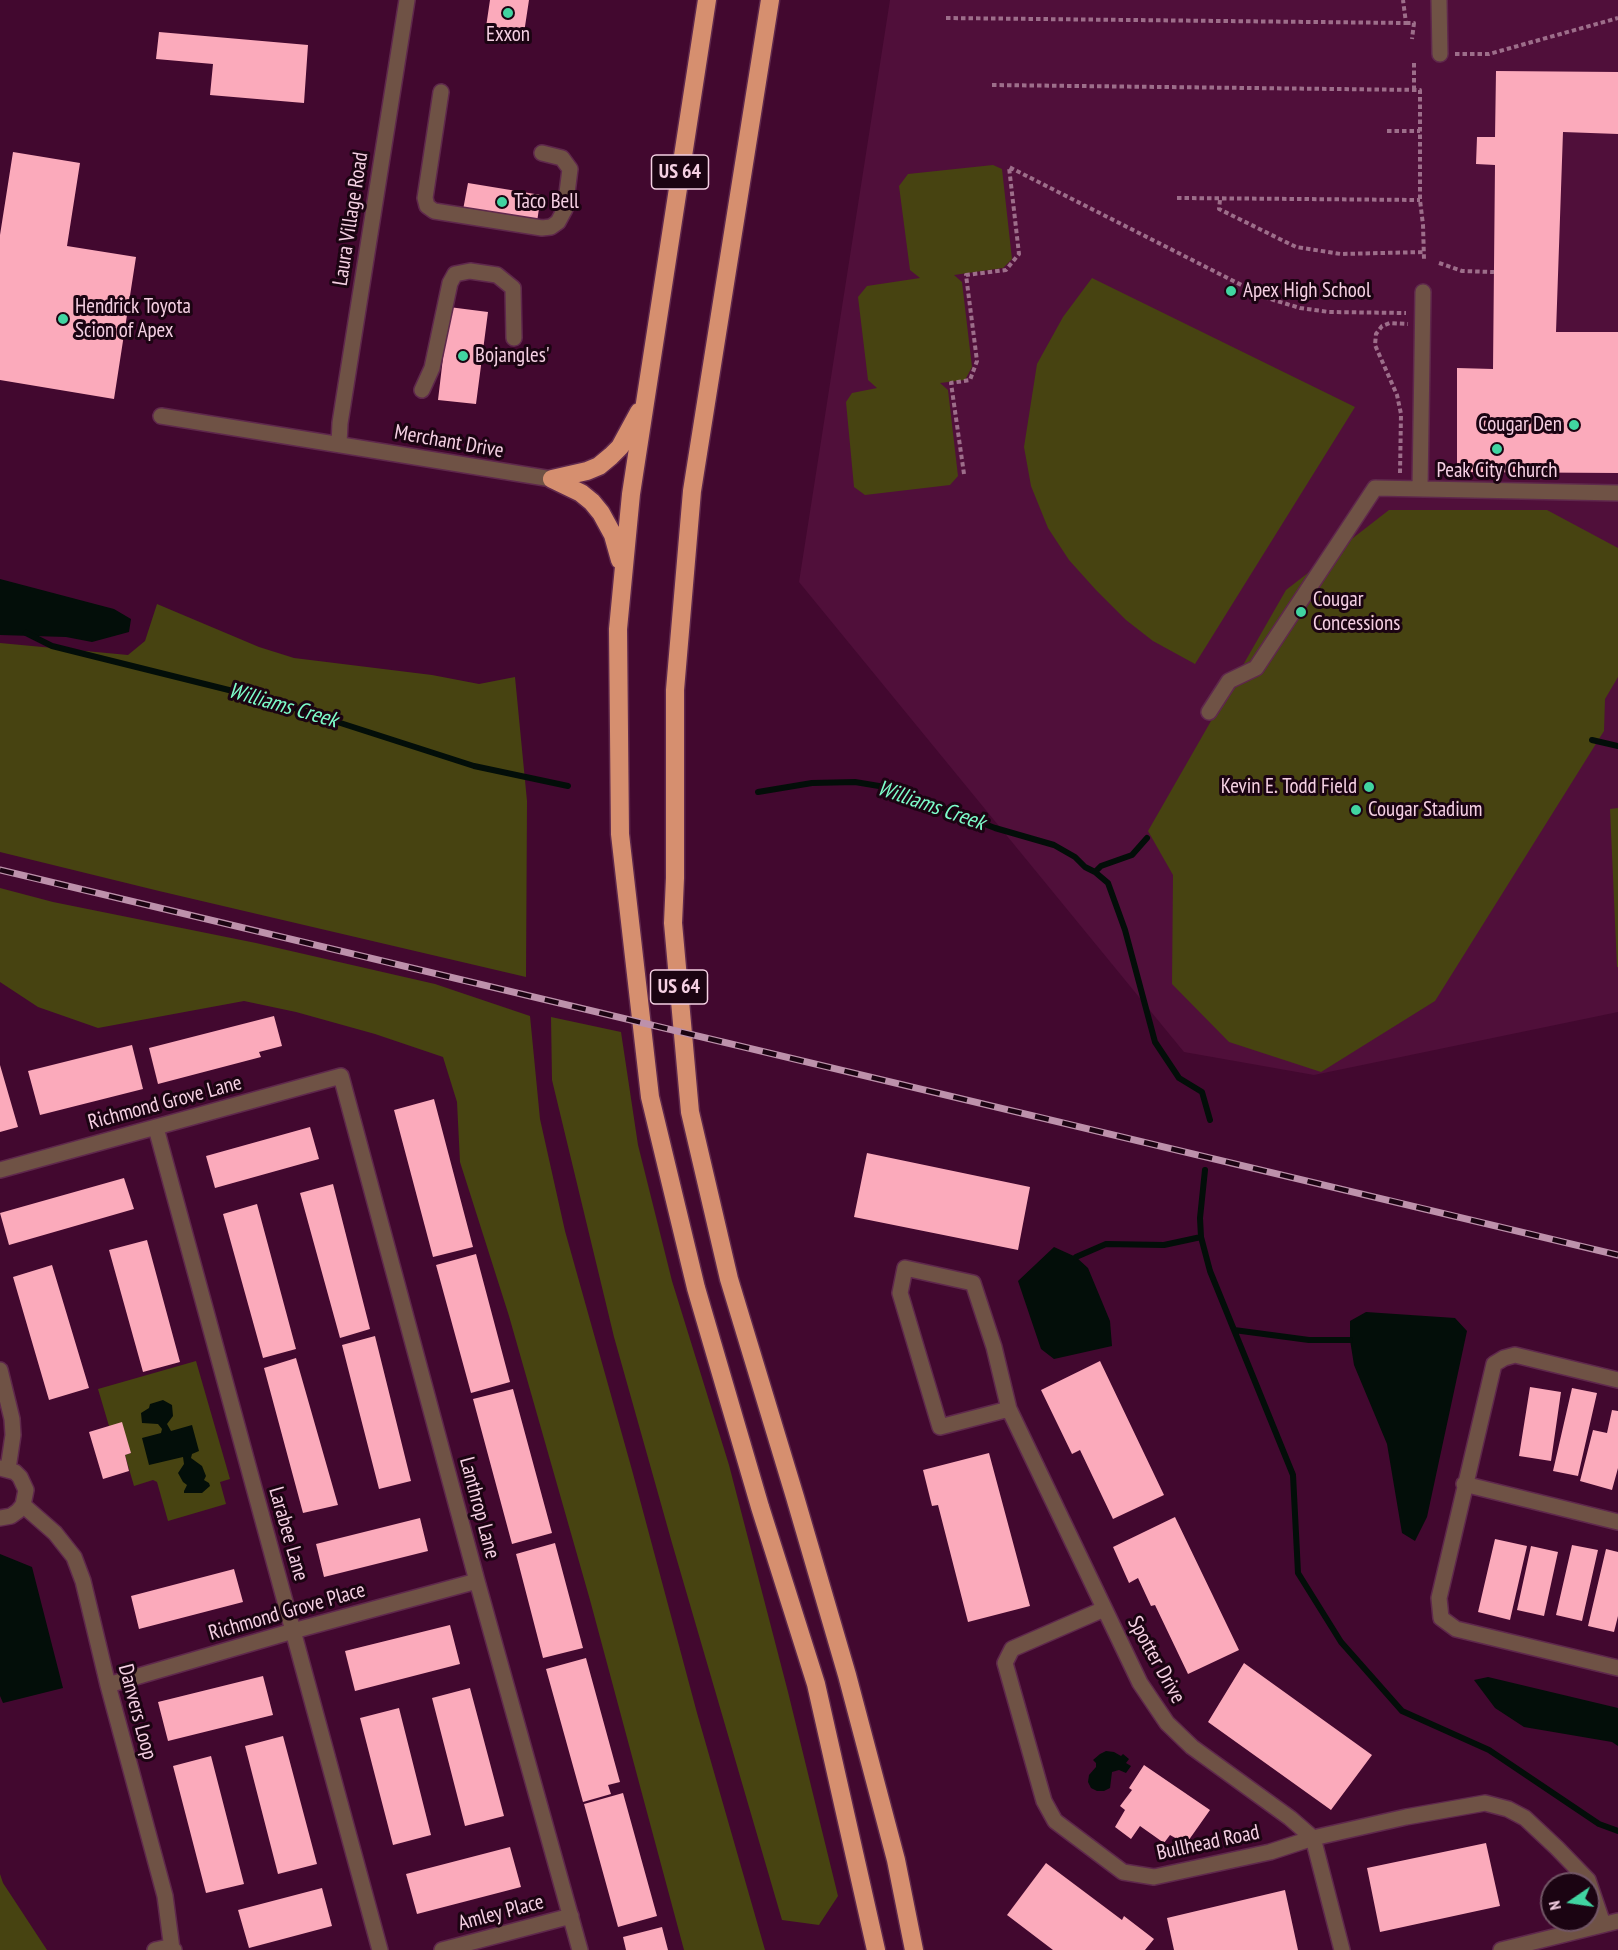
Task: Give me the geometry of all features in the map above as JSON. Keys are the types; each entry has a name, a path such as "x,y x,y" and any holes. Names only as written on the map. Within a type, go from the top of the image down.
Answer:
{"highway":[{"name":"US 64","path":"707,0 631,494 618,629 620,834 650,1097 696,1288 760,1507 816,1684 876,1950"},
{"name":"US 64","path":"770,0 692,491 675,690 673,923 690,1112 729,1279 847,1675 896,1860 914,1950"},
{"path":"552,479 599,466 620,447 645,402"},
{"path":"552,479 581,493 601,513 613,536 623,574"},
{"path":"870,1950 871,1923"}],"street":[{"name":"Laura Village Road","path":"339,444 340,423 407,0"},
{"path":"1439,0 1440,54"},
{"path":"441,92 425,198 427,206 434,211 542,228 551,227 558,222 565,209 570,169 562,158 542,153"},
{"path":"422,390 432,368 450,283 455,274 470,271 497,275 513,288 514,338"},
{"path":"1420,489 1423,292"},
{"name":"Merchant Drive","path":"161,416 552,479"},
{"path":"1209,712 1229,681 1256,668 1375,489 1618,493"},
{"name":"Richmond Grove Lane","path":"0,1170 341,1076"},
{"name":"Lanthrop Lane","path":"341,1076 477,1581 580,1950"},
{"name":"Larabee Lane","path":"156,1128 380,1950"},
{"name":"Spotter Drive","path":"1009,1409 939,1427 900,1293 905,1268 973,1283 994,1347 1009,1409 1140,1683 1167,1723 1192,1747 1314,1838"},
{"path":"1618,1380 1515,1355 1494,1364 1438,1598 1441,1618 1456,1629 1618,1668"},
{"path":"0,1370 12,1419 13,1435 4,1468 20,1477 24,1483 26,1497 18,1511 11,1516 0,1518"},
{"path":"1464,1484 1618,1522"},
{"name":"Danvers Loop","path":"23,1505 55,1533 74,1557 83,1581 108,1685 165,1896 173,1950"},
{"name":"Richmond Grove Place","path":"108,1685 477,1581"},
{"name":"Bullhead Road","path":"1104,1608 1012,1649 1005,1663 1044,1801 1055,1821 1124,1872 1154,1877 1270,1852 1314,1838 1406,1817 1485,1803 1508,1809 1524,1818 1557,1848 1588,1880 1611,1923"},
{"path":"1314,1838 1342,1950"},
{"name":"Amley Place","path":"442,1950 571,1917"},
{"path":"1501,1950 1611,1923"},
{"path":"155,1950 164,1948 173,1950"}],"path":[{"path":"1403,0 1407,23"},
{"path":"946,18 1414,23 1412,39"},
{"path":"1440,54 1489,54 1618,18"},
{"path":"1414,63 1414,90"},
{"path":"992,85 1420,90 1420,200 1424,259"},
{"path":"1387,131 1420,131"},
{"path":"964,474 951,383 969,380 977,361 966,275 1006,270 1019,254 1009,167 1267,298 1300,308 1329,312 1422,318"},
{"path":"1178,198 1420,200"},
{"path":"1220,200 1219,209 1296,247 1341,254 1424,252"},
{"path":"1439,263 1462,271 1494,272"},
{"path":"1399,489 1401,414 1398,395 1375,345 1376,334 1382,326 1390,323 1422,318"}],"shaded area":[{"name":"Apex High School","path":"890,0 1618,0 1618,1012 1314,1075 1184,1052 799,582"},
{"path":"993,165 1002,169 1012,259 1003,268 954,275 962,282 972,367 965,380 940,383 948,390 958,476 950,485 865,495 854,487 846,402 852,393 877,388 868,380 858,297 867,286 920,278 910,270 899,186 908,174"},
{"path":"1092,278 1355,407 1195,664 1153,641 1126,620 1096,590 1069,560 1048,528 1031,486 1024,447 1037,364 1063,317"},
{"name":"Cougar Stadium","path":"1389,510 1547,510 1618,548 1618,677 1605,699 1604,731 1435,1001 1321,1072 1229,1042 1172,984 1173,875 1148,831 1286,590"},
{"path":"0,579 114,609 131,619 129,632 92,642 66,637 0,635"},
{"path":"157,604 259,647 294,658 432,675 479,684 515,677 527,801 526,977 0,852 0,643 128,655 145,641"},
{"path":"1618,808 1618,967 1617,967 1610,809"},
{"path":"0,888 53,902 256,943 435,984 530,1016 540,1119 565,1231 697,1713 765,1950 684,1950 590,1600 509,1316 460,1162 457,1102 443,1057 375,1034 296,1012 244,1001 98,1028 38,1007 0,982"},
{"path":"551,1017 621,1032 638,1145 672,1281 729,1465 838,1896 819,1925 782,1920 614,1337 552,1080"},
{"path":"1054,1247 1076,1257 1088,1268 1110,1321 1112,1346 1054,1359 1041,1349 1018,1281"},
{"path":"1366,1312 1455,1318 1467,1331 1427,1517 1415,1541 1402,1533 1387,1444 1354,1365 1350,1321"},
{"path":"196,1361 230,1479 220,1482 226,1504 168,1521 157,1482 153,1480 134,1486 125,1455 131,1453 109,1426 98,1389"},
{"path":"163,1400 172,1405 173,1416 167,1424 171,1431 192,1425 199,1451 192,1454 191,1458 202,1466 206,1476 204,1480 210,1486 202,1493 184,1493 187,1485 178,1473 184,1464 183,1457 149,1465 142,1438 161,1433 162,1429 158,1424 142,1423 141,1413 149,1408 150,1404"},
{"path":"0,1554 32,1567 63,1688 3,1703 0,1696"},
{"path":"1488,1677 1618,1708 1618,1746 1612,1742 1524,1727 1495,1708 1474,1680"},
{"path":"1106,1751 1121,1756 1123,1754 1129,1759 1126,1763 1131,1766 1126,1773 1119,1770 1112,1772 1110,1788 1097,1791 1091,1788 1088,1782 1089,1775 1096,1767 1093,1760"},
{"path":"0,1874 3,1883 47,1950 0,1950"}],"building":[{"name":"Exxon","path":"490,0 529,0 524,33 486,27"},
{"path":"159,32 308,45 304,103 210,95 213,64 156,59"},
{"path":"1496,71 1618,72 1618,134 1563,132 1556,332 1618,332 1618,473 1457,472 1457,368 1493,369 1495,165 1476,164 1477,137 1495,137"},
{"name":"Hendrick Toyota Scion of Apex","path":"13,152 80,163 67,246 136,257 114,399 0,380 0,235"},
{"name":"Taco Bell","path":"468,183 541,195 537,222 463,210"},
{"name":"Bojangles'","path":"449,307 488,312 476,404 438,400"},
{"path":"274,1016 282,1046 259,1052 261,1057 158,1084 149,1048"},
{"path":"132,1045 143,1089 40,1115 28,1071"},
{"path":"0,1065 18,1127 0,1132"},
{"path":"434,1099 473,1247 433,1257 394,1110"},
{"path":"310,1127 319,1159 215,1188 206,1156"},
{"path":"867,1153 1030,1187 1018,1250 854,1217"},
{"path":"124,1178 134,1209 9,1245 0,1213"},
{"path":"333,1184 370,1329 340,1338 300,1193"},
{"path":"257,1204 296,1349 263,1358 223,1214"},
{"path":"147,1240 180,1362 143,1372 109,1250"},
{"path":"476,1254 510,1382 471,1393 436,1265"},
{"path":"52,1265 89,1388 49,1400 13,1277"},
{"path":"375,1336 411,1481 379,1489 342,1345"},
{"path":"296,1358 338,1505 303,1513 264,1368"},
{"path":"1100,1361 1164,1495 1113,1519 1080,1450 1072,1454 1041,1390"},
{"path":"1530,1387 1561,1392 1551,1461 1519,1456"},
{"path":"1572,1388 1597,1393 1578,1476 1553,1471"},
{"path":"513,1389 552,1533 512,1544 473,1399"},
{"path":"1612,1410 1618,1411 1618,1468 1612,1490 1580,1481 1593,1430 1607,1433"},
{"path":"122,1422 131,1453 125,1455 129,1471 103,1479 89,1432"},
{"path":"989,1453 1030,1606 968,1622 938,1505 932,1506 923,1470"},
{"path":"1175,1517 1239,1650 1188,1674 1155,1605 1151,1606 1138,1578 1129,1583 1113,1547"},
{"path":"420,1518 428,1551 324,1577 316,1544"},
{"path":"1495,1539 1527,1546 1510,1620 1478,1612"},
{"path":"555,1543 583,1648 543,1658 516,1554"},
{"path":"1572,1545 1598,1550 1582,1621 1556,1615"},
{"path":"1531,1546 1558,1552 1544,1616 1517,1610"},
{"path":"1606,1549 1618,1552 1618,1616 1614,1632 1588,1626"},
{"path":"234,1569 243,1602 139,1629 131,1596"},
{"path":"450,1625 460,1664 355,1691 345,1651"},
{"path":"586,1658 620,1782 608,1785 611,1794 583,1802 546,1669"},
{"path":"1244,1663 1372,1755 1331,1810 1208,1722"},
{"path":"263,1676 273,1715 168,1741 158,1702"},
{"path":"470,1688 504,1816 465,1826 432,1698"},
{"path":"399,1708 431,1835 393,1845 360,1718"},
{"path":"283,1736 317,1864 278,1874 245,1746"},
{"path":"211,1756 244,1884 206,1893 173,1766"},
{"path":"1144,1765 1210,1810 1186,1844 1170,1835 1164,1843 1140,1826 1131,1839 1115,1827 1125,1810 1120,1806 1132,1790 1129,1788"},
{"path":"623,1793 657,1916 618,1927 584,1804"},
{"path":"1486,1843 1500,1906 1380,1932 1367,1868"},
{"path":"510,1847 521,1887 417,1914 406,1874"},
{"path":"1046,1863 1122,1920 1124,1916 1154,1939 1145,1950 1053,1950 1007,1915"},
{"path":"322,1888 332,1926 249,1948 238,1910"},
{"path":"1285,1890 1298,1950 1174,1950 1167,1918"},
{"path":"662,1927 668,1950 626,1950 623,1937"}],"waterway":[{"name":"Williams Creek","path":"26,633 52,646 269,700 474,766 568,786"},
{"name":"Williams Creek","path":"1592,740 1618,746"},
{"name":"Williams Creek","path":"758,792 812,783 855,782 891,788 995,828 1054,845 1075,857 1108,883 1125,930 1155,1042 1179,1078 1202,1092 1210,1120"},
{"name":"Williams Creek","path":"1095,872 1101,866 1132,855 1147,838"},
{"path":"1205,1170 1200,1218 1201,1237 1210,1271 1293,1475 1298,1573 1341,1642 1402,1711 1489,1750 1599,1824 1618,1831"},
{"path":"1076,1257 1106,1244 1164,1245 1201,1237"},
{"path":"1234,1330 1309,1340 1350,1340"}],"railway":[{"path":"0,870 1618,1255"}],"place":[{"name":"Exxon","path":"508,13"},
{"name":"Taco Bell","path":"502,202"},
{"name":"Apex High School","path":"1231,291"},
{"name":"Hendrick Toyota Scion of Apex","path":"63,319"},
{"name":"Bojangles'","path":"463,356"},
{"name":"Cougar Den","path":"1574,425"},
{"name":"Peak City Church","path":"1497,449"},
{"name":"Cougar Concessions","path":"1301,612"},
{"name":"Kevin E. Todd Field","path":"1369,787"},
{"name":"Cougar Stadium","path":"1356,810"}]}
